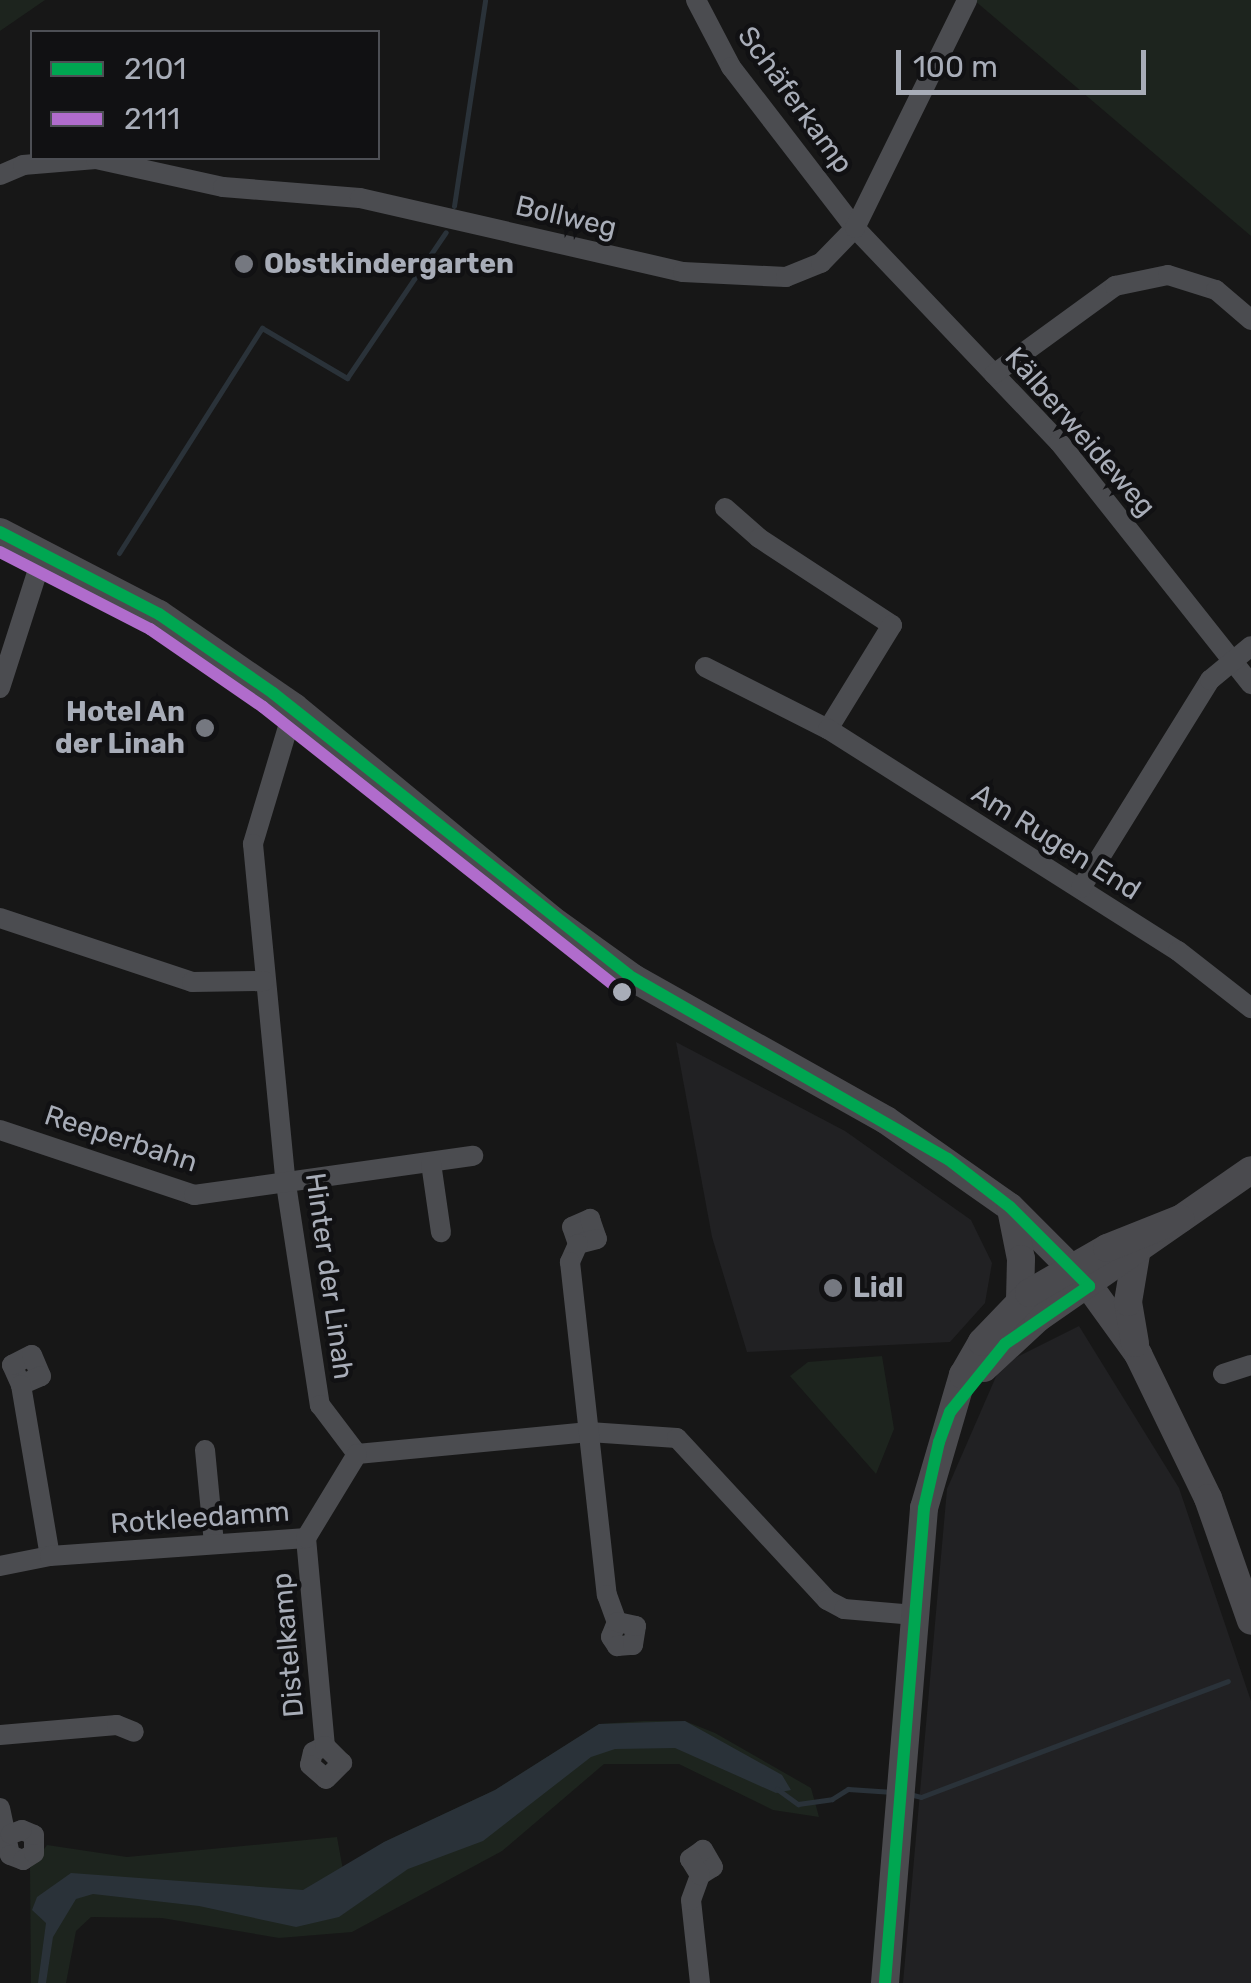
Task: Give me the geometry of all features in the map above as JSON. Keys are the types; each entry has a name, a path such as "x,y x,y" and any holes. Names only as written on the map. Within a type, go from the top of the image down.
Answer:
{"street":[{"name":"Schäferkamp","path":"696,0 731,68 855,228"},
{"name":"Bollweg","path":"101,160 224,187 360,198 734,278 786,277 821,264 855,228 967,0"},
{"name":"Bollweg","path":"0,175 24,165 84,160"},
{"name":"Kälberweideweg","path":"855,228 1059,442 1251,684"},
{"path":"994,374 1116,286 1168,275 1216,290 1251,320"},
{"path":"725,508 758,538 892,625 828,730"},
{"path":"0,532 44,551 159,614 294,708 551,919 632,978 886,1120 1010,1208 1080,1277 1138,1354 1200,1480 1251,1621"},
{"path":"0,688 44,551"},
{"path":"1081,888 1210,680 1251,646"},
{"name":"Am Rugen End","path":"704,667 828,730 1081,888 1251,1008"},
{"name":"Hinter der Linah","path":"294,708 253,844 264,981 286,1184 320,1406 357,1454"},
{"path":"0,918 192,982 264,981"},
{"name":"Reeperbahn","path":"0,1130 194,1194 473,1156"},
{"path":"431,1163 440,1232"},
{"path":"885,1983 924,1508 950,1412 974,1354 1020,1302 1136,1254 1251,1170"},
{"path":"1010,1208 1021,1259 1020,1302"},
{"path":"950,1412 1005,1344 1080,1277 1180,1219"},
{"path":"578,1244 570,1262 607,1595 616,1622"},
{"path":"1136,1254 1128,1302 1138,1354"},
{"path":"1223,1374 1251,1366"},
{"path":"21,1385 50,1556"},
{"path":"357,1454 588,1432 677,1438 827,1600 844,1609 915,1616"},
{"path":"205,1450 214,1543"},
{"name":"Rotkleedamm","path":"0,1566 50,1556 306,1538 357,1454"},
{"name":"Distelkamp","path":"306,1538 325,1746"},
{"path":"0,1735 117,1725 134,1732"},
{"path":"0,1808 11,1834"},
{"path":"700,1874 691,1900 700,1983"}],"shaded area":[{"path":"0,0 45,0 0,31"},
{"path":"974,0 1251,0 1251,236"},
{"path":"676,1042 845,1131 971,1220 992,1263 985,1303 950,1342 747,1352 712,1237"},
{"path":"1079,1326 1179,1488 1251,1701 1251,1983 903,1983 947,1489 1001,1365"},
{"path":"882,1356 894,1429 876,1474 790,1376 808,1362"},
{"path":"685,1721 715,1733 811,1788 819,1817 773,1810 679,1764 604,1764 502,1851 352,1932 279,1938 162,1918 91,1917 76,1931 66,1983 31,1983 30,1868 47,1845 127,1857 337,1837 343,1870 384,1842 495,1790 599,1724"},
{"path":"685,1721 782,1775 791,1790 776,1793 675,1748 615,1749 591,1757 483,1841 408,1869 339,1917 296,1927 199,1906 93,1894 76,1899 53,1937 46,1983 38,1983 46,1923 32,1910 37,1897 71,1873 303,1890 384,1842 495,1790 599,1724"}],"waterway":[{"path":"454,206 485,0"},
{"path":"119,553 262,328 347,378 446,232"},
{"path":"909,1794 921,1797 1228,1681"},
{"path":"777,1789 798,1804 832,1799 848,1789 893,1792"}],"transit line":[{"name":"2101","path":"0,532 159,614 273,693 633,978 948,1159 1010,1207 1089,1286 1005,1344 950,1412 939,1442 924,1508 885,1983"},
{"name":"2111","path":"0,552 150,629 263,707 622,992"}],"place":[{"name":"Obstkindergarten","path":"244,264"},
{"name":"Hotel An der Linah","path":"205,728"},
{"name":"Lidl","path":"833,1288"}]}
